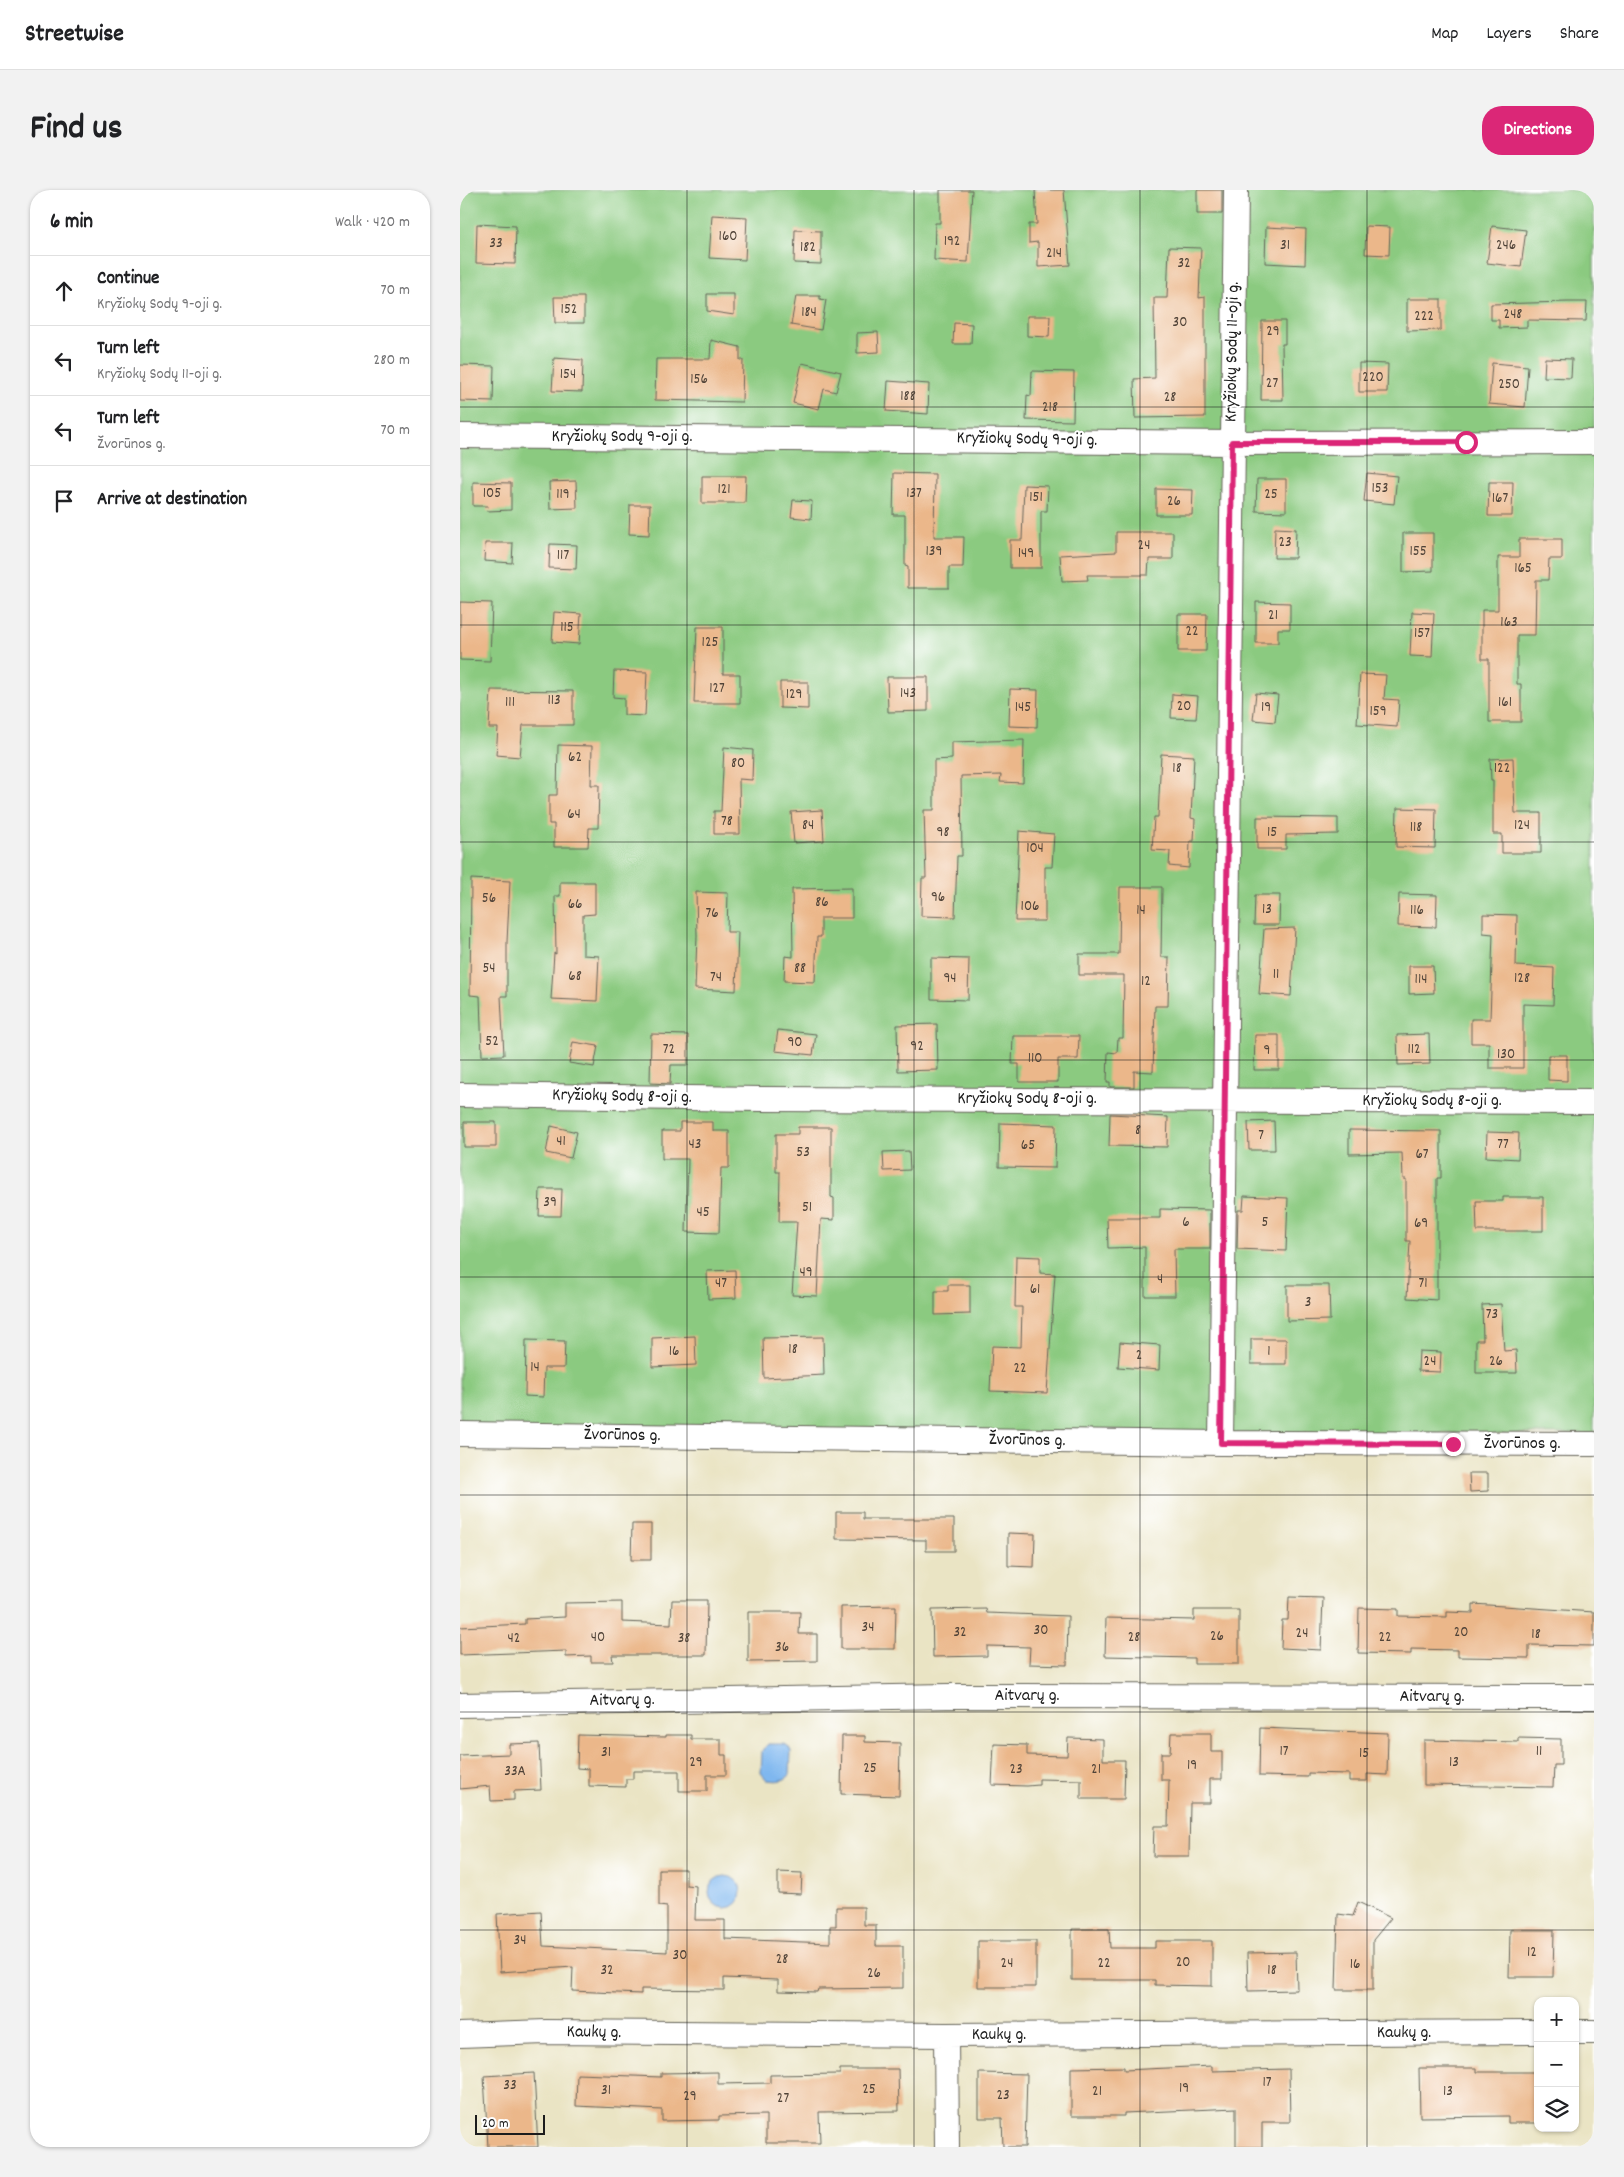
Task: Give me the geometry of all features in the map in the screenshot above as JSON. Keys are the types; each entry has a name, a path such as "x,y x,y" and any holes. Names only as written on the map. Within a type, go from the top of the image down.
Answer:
{"street":[{"name":"Kryžiokų Sodų 11-oji g.","path":"1221,1443 1236,190"},
{"name":"Kryžiokų Sodų 9-oji g.","path":"460,436 1232,442 1594,442"},
{"name":"Kryžiokų Sodų 8-oji g.","path":"460,1095 761,1099 1594,1102"},
{"name":"Žvorūnos g.","path":"460,1434 1221,1443 1594,1444"},
{"name":"Aitvarų g.","path":"460,1705 947,1696 1594,1697"},
{"name":"Kaukų g.","path":"460,2035 546,2032 946,2035 1534,2032"},
{"path":"1579,2032 1594,2032"},
{"path":"946,2035 947,2147"}],"green space":[{"path":"460,190 1594,190 1594,1434 460,1432"}],"water":[{"path":"768,1744 783,1744 788,1746 791,1751 790,1775 785,1779 777,1781 767,1780 761,1773 762,1751"},
{"path":"725,1876 731,1877 736,1881 740,1886 740,1898 736,1903 731,1907 725,1908 719,1907 714,1903 710,1898 709,1892 710,1886 714,1881 719,1877"}],"building":[{"path":"940,190 972,190 968,262 934,260 935,223 940,223"},
{"path":"1035,190 1064,190 1070,265 1038,267 1038,242 1029,243 1029,224 1037,224"},
{"path":"1197,190 1222,190 1222,214 1197,214"},
{"path":"712,215 747,217 745,260 709,258"},
{"path":"477,224 516,226 515,264 476,263"},
{"path":"1366,226 1390,227 1389,255 1365,254"},
{"path":"1492,226 1526,230 1521,267 1487,263"},
{"path":"1266,227 1306,229 1305,265 1265,263"},
{"path":"795,230 821,231 821,264 794,263"},
{"path":"1169,247 1201,248 1199,298 1205,297 1205,417 1135,418 1134,379 1155,378 1154,298 1167,298"},
{"path":"707,294 734,294 734,315 707,311"},
{"path":"796,296 820,296 820,299 826,300 821,330 791,325"},
{"path":"554,297 584,297 584,323 555,323"},
{"path":"1407,299 1441,299 1441,330 1407,331"},
{"path":"1587,302 1586,321 1527,320 1527,327 1499,328 1499,320 1491,320 1491,304"},
{"path":"1027,316 1050,316 1049,337 1027,336"},
{"path":"1262,321 1285,321 1285,344 1282,344 1283,400 1261,400"},
{"path":"954,323 972,324 971,344 953,344"},
{"path":"878,332 879,352 857,353 857,333"},
{"path":"711,340 740,347 740,360 743,360 742,402 655,400 656,359 710,359"},
{"path":"554,358 583,360 582,392 552,391"},
{"path":"1545,358 1572,359 1571,378 1544,377"},
{"path":"802,363 841,372 836,392 824,389 819,409 793,403"},
{"path":"1359,363 1388,364 1387,392 1359,392"},
{"path":"1492,363 1528,366 1525,407 1489,404"},
{"path":"460,365 494,366 493,402 460,401"},
{"path":"1032,371 1074,372 1073,421 1026,420 1027,395 1031,396"},
{"path":"888,381 929,384 928,414 886,411"},
{"path":"894,473 935,474 934,537 964,537 963,567 949,567 949,588 908,588 908,567 905,566 905,515 893,515"},
{"path":"1367,473 1397,476 1394,504 1364,501"},
{"path":"702,476 746,476 745,503 702,503"},
{"path":"1257,479 1286,479 1286,512 1256,511"},
{"path":"576,481 577,508 550,509 549,482"},
{"path":"473,482 511,483 511,510 487,511 488,506 473,506"},
{"path":"1489,482 1513,482 1512,516 1488,516"},
{"path":"1024,485 1048,486 1047,511 1041,511 1041,568 1010,568 1010,540 1022,540"},
{"path":"1156,489 1193,490 1192,515 1156,515"},
{"path":"793,500 812,501 811,519 791,517"},
{"path":"630,505 650,505 649,535 629,534"},
{"path":"1275,528 1296,529 1295,558 1274,558"},
{"path":"1116,532 1173,532 1173,559 1149,559 1148,575 1087,575 1088,580 1062,581 1060,555 1116,552"},
{"path":"1403,533 1433,533 1433,571 1403,572"},
{"path":"1519,539 1562,539 1562,559 1549,559 1548,580 1536,580 1535,635 1517,635 1517,684 1521,684 1521,722 1489,722 1489,659 1482,659 1482,610 1498,610 1498,557 1519,557"},
{"path":"485,543 513,543 512,563 484,561"},
{"path":"550,544 577,545 576,569 549,568"},
{"path":"460,602 492,603 490,661 460,660"},
{"path":"1256,602 1290,603 1290,629 1278,629 1278,643 1256,643"},
{"path":"554,612 581,614 579,644 552,642"},
{"path":"1412,612 1434,613 1432,657 1410,656"},
{"path":"1178,614 1207,614 1206,651 1178,651"},
{"path":"697,627 723,627 723,674 740,674 740,703 694,703"},
{"path":"614,671 647,672 645,716 624,715 624,698 613,697"},
{"path":"1360,674 1386,675 1384,699 1399,700 1397,727 1357,724"},
{"path":"887,677 928,677 928,711 888,712"},
{"path":"780,682 808,682 808,709 780,708"},
{"path":"1010,689 1038,690 1037,727 1009,726"},
{"path":"491,690 573,691 573,725 523,725 520,757 496,755 498,728 489,728"},
{"path":"1256,693 1278,695 1275,722 1253,720"},
{"path":"1172,694 1198,696 1196,719 1171,718"},
{"path":"1024,740 1023,783 1000,782 1001,775 961,776 962,856 957,856 955,917 921,916 922,878 926,878 924,810 934,810 934,760 952,759 952,742"},
{"path":"558,745 592,746 591,785 599,785 598,828 589,828 588,847 554,847 554,824 549,824 549,795 557,795"},
{"path":"724,747 753,750 752,780 739,779 740,834 714,834 714,811 721,811"},
{"path":"1161,754 1194,756 1191,818 1195,819 1194,841 1190,841 1189,868 1169,866 1170,851 1152,850 1154,817 1158,817"},
{"path":"1513,758 1515,813 1541,813 1541,853 1502,853 1502,834 1493,834 1493,780 1491,780 1490,759"},
{"path":"1397,808 1436,809 1435,848 1396,847"},
{"path":"822,810 824,841 794,843 791,812"},
{"path":"1257,817 1338,818 1338,834 1286,835 1286,849 1257,849"},
{"path":"1019,831 1054,834 1052,867 1045,867 1045,921 1015,921"},
{"path":"471,879 510,881 507,996 501,996 504,1055 482,1056 480,996 470,995"},
{"path":"560,882 595,882 595,914 583,915 583,955 599,956 597,1001 551,999 554,953 556,954 555,896 560,896"},
{"path":"1120,887 1162,887 1161,957 1169,957 1168,1006 1155,1006 1153,1072 1134,1071 1134,1087 1110,1087 1110,1082 1107,1082 1108,1052 1117,1053 1118,1038 1123,1038 1124,975 1079,975 1079,954 1119,954"},
{"path":"852,888 852,918 821,918 821,937 817,937 815,982 784,981 785,956 793,957 792,889"},
{"path":"696,892 728,893 727,932 738,932 736,991 695,989"},
{"path":"1399,894 1437,895 1436,927 1398,926"},
{"path":"1255,895 1280,895 1279,925 1254,925"},
{"path":"1483,914 1517,915 1516,966 1554,968 1553,1005 1523,1004 1523,1068 1489,1068 1489,1043 1471,1043 1471,1019 1490,1019 1493,934 1483,933"},
{"path":"1295,928 1291,996 1259,994 1264,929"},
{"path":"931,958 969,959 968,1000 931,999"},
{"path":"1409,966 1433,966 1434,993 1409,994"},
{"path":"937,1024 938,1070 898,1071 897,1025"},
{"path":"778,1030 816,1034 813,1055 775,1051"},
{"path":"651,1034 688,1035 688,1065 671,1065 670,1084 650,1083"},
{"path":"1429,1034 1430,1064 1398,1065 1397,1035"},
{"path":"1255,1035 1279,1035 1279,1070 1254,1070"},
{"path":"1013,1036 1079,1036 1078,1059 1058,1059 1058,1082 1019,1082 1019,1064 1012,1064"},
{"path":"573,1042 598,1046 594,1067 569,1063"},
{"path":"1548,1055 1567,1055 1567,1081 1548,1080"},
{"path":"1110,1114 1168,1117 1167,1147 1109,1146"},
{"path":"1274,1121 1275,1150 1249,1150 1248,1122"},
{"path":"464,1122 496,1122 496,1147 464,1147"},
{"path":"680,1122 713,1122 713,1131 729,1131 729,1168 721,1168 719,1233 686,1232 688,1159 662,1159 662,1131 680,1131"},
{"path":"1000,1123 1056,1125 1055,1168 999,1167"},
{"path":"551,1126 577,1132 571,1158 546,1153"},
{"path":"798,1127 831,1127 831,1197 834,1198 834,1220 821,1219 817,1296 792,1295 797,1222 779,1222 780,1172 776,1172 776,1134 798,1134"},
{"path":"1349,1130 1441,1131 1441,1178 1437,1178 1437,1300 1407,1298 1410,1241 1406,1241 1406,1179 1403,1179 1402,1153 1349,1154"},
{"path":"1487,1132 1519,1133 1518,1159 1486,1157"},
{"path":"909,1151 910,1170 884,1171 883,1152"},
{"path":"540,1189 562,1189 561,1216 539,1216"},
{"path":"1244,1196 1288,1198 1286,1251 1237,1249 1238,1210 1243,1210"},
{"path":"1503,1197 1543,1197 1543,1231 1477,1231 1476,1201 1503,1201"},
{"path":"1160,1209 1210,1210 1210,1249 1174,1249 1175,1296 1145,1296 1145,1247 1108,1248 1107,1218 1160,1218"},
{"path":"1016,1256 1040,1257 1040,1273 1055,1274 1047,1393 990,1391 992,1346 1021,1347 1022,1307 1015,1307"},
{"path":"735,1270 736,1298 708,1299 707,1271"},
{"path":"948,1285 970,1285 970,1314 935,1315 935,1291 948,1291"},
{"path":"1287,1285 1329,1285 1330,1320 1287,1321"},
{"path":"1501,1304 1504,1351 1516,1350 1517,1373 1476,1373 1476,1340 1483,1340 1482,1305"},
{"path":"695,1336 696,1365 652,1367 652,1338"},
{"path":"823,1337 824,1375 764,1378 763,1338"},
{"path":"1251,1339 1286,1339 1286,1364 1251,1364"},
{"path":"526,1340 565,1341 564,1368 544,1368 543,1397 525,1396"},
{"path":"1120,1342 1160,1345 1159,1370 1118,1367"},
{"path":"1419,1351 1441,1352 1440,1372 1418,1371"},
{"path":"1469,1473 1488,1473 1488,1491 1470,1492"},
{"path":"836,1512 863,1512 863,1519 954,1519 954,1551 926,1551 926,1540 836,1539"},
{"path":"632,1524 651,1524 651,1560 631,1560"},
{"path":"1008,1533 1035,1534 1034,1567 1008,1566"},
{"path":"1289,1597 1323,1598 1321,1650 1281,1648 1282,1620 1288,1620"},
{"path":"672,1600 707,1600 706,1655 612,1655 613,1662 591,1662 591,1656 566,1657 566,1651 460,1655 460,1627 525,1624 525,1619 565,1617 565,1603 622,1602 622,1622 671,1624"},
{"path":"1473,1604 1594,1612 1594,1646 1529,1645 1529,1658 1458,1657 1458,1650 1411,1649 1411,1654 1358,1653 1359,1608 1398,1609 1398,1616 1447,1617 1447,1612 1473,1613"},
{"path":"896,1606 895,1649 841,1649 841,1607"},
{"path":"986,1609 987,1613 1068,1616 1067,1665 1029,1664 1030,1647 987,1646 987,1656 933,1657 932,1610"},
{"path":"1194,1610 1239,1610 1239,1664 1194,1664 1194,1658 1105,1656 1106,1618 1194,1620"},
{"path":"748,1612 800,1612 799,1634 817,1634 817,1661 748,1662"},
{"path":"1260,1728 1388,1733 1387,1775 1367,1774 1367,1781 1349,1781 1349,1774 1308,1773 1308,1777 1259,1776"},
{"path":"1171,1733 1211,1733 1211,1752 1222,1752 1222,1779 1210,1779 1210,1803 1190,1803 1189,1856 1153,1856 1154,1826 1168,1826 1169,1780 1161,1780 1161,1753 1170,1753"},
{"path":"578,1735 666,1737 666,1735 691,1735 691,1739 721,1739 721,1755 726,1755 726,1775 707,1775 707,1791 679,1791 679,1771 633,1771 633,1779 626,1779 626,1787 589,1786 589,1769 577,1768"},
{"path":"842,1736 865,1736 865,1742 900,1743 899,1796 841,1794"},
{"path":"1068,1738 1103,1739 1103,1760 1125,1760 1124,1799 1081,1799 1081,1780 1039,1779 1039,1785 992,1785 994,1744 1027,1745 1027,1755 1067,1756"},
{"path":"1518,1738 1561,1739 1561,1765 1554,1765 1553,1787 1424,1785 1424,1740 1518,1742"},
{"path":"539,1743 541,1790 514,1791 514,1800 491,1801 490,1786 460,1789 460,1756 509,1754 509,1744"},
{"path":"659,1869 686,1869 686,1885 696,1886 695,1920 725,1920 725,1939 830,1943 830,1926 836,1926 836,1907 864,1907 864,1925 876,1925 876,1946 903,1946 903,1988 818,1989 817,1992 778,1991 778,1980 724,1978 724,1990 641,1989 641,1994 572,1991 573,1967 500,1972 497,1914 541,1911 543,1946 667,1952 667,1907 659,1906"},
{"path":"778,1872 802,1873 801,1894 778,1893"},
{"path":"1358,1902 1391,1918 1373,1940 1373,1990 1336,1990 1338,1914 1353,1916"},
{"path":"1072,1929 1109,1929 1110,1948 1155,1948 1155,1941 1212,1941 1212,1986 1155,1985 1155,1980 1072,1980"},
{"path":"1510,1930 1554,1930 1553,1977 1509,1977"},
{"path":"978,1941 1036,1941 1036,1987 978,1987"},
{"path":"1296,1952 1297,1990 1248,1991 1247,1953"},
{"path":"1212,2066 1212,2071 1289,2069 1290,2122 1262,2122 1262,2147 1236,2147 1236,2108 1124,2113 1124,2116 1071,2116 1071,2068 1124,2067 1124,2070"},
{"path":"1419,2068 1477,2068 1477,2072 1534,2072 1534,2123 1508,2123 1508,2116 1420,2117"},
{"path":"840,2069 898,2069 899,2111 819,2112 820,2143 766,2143 766,2115 719,2116 719,2120 662,2121 662,2110 576,2106 577,2074 661,2077 661,2073 718,2072 718,2084 770,2083 770,2075 840,2074"},
{"path":"534,2073 538,2147 488,2147 484,2076"},
{"path":"979,2073 1027,2074 1025,2147 1003,2147 1002,2118 979,2118"}],"route":[{"path":"1453,1444 1221,1443 1232,442 1466,442"}]}
